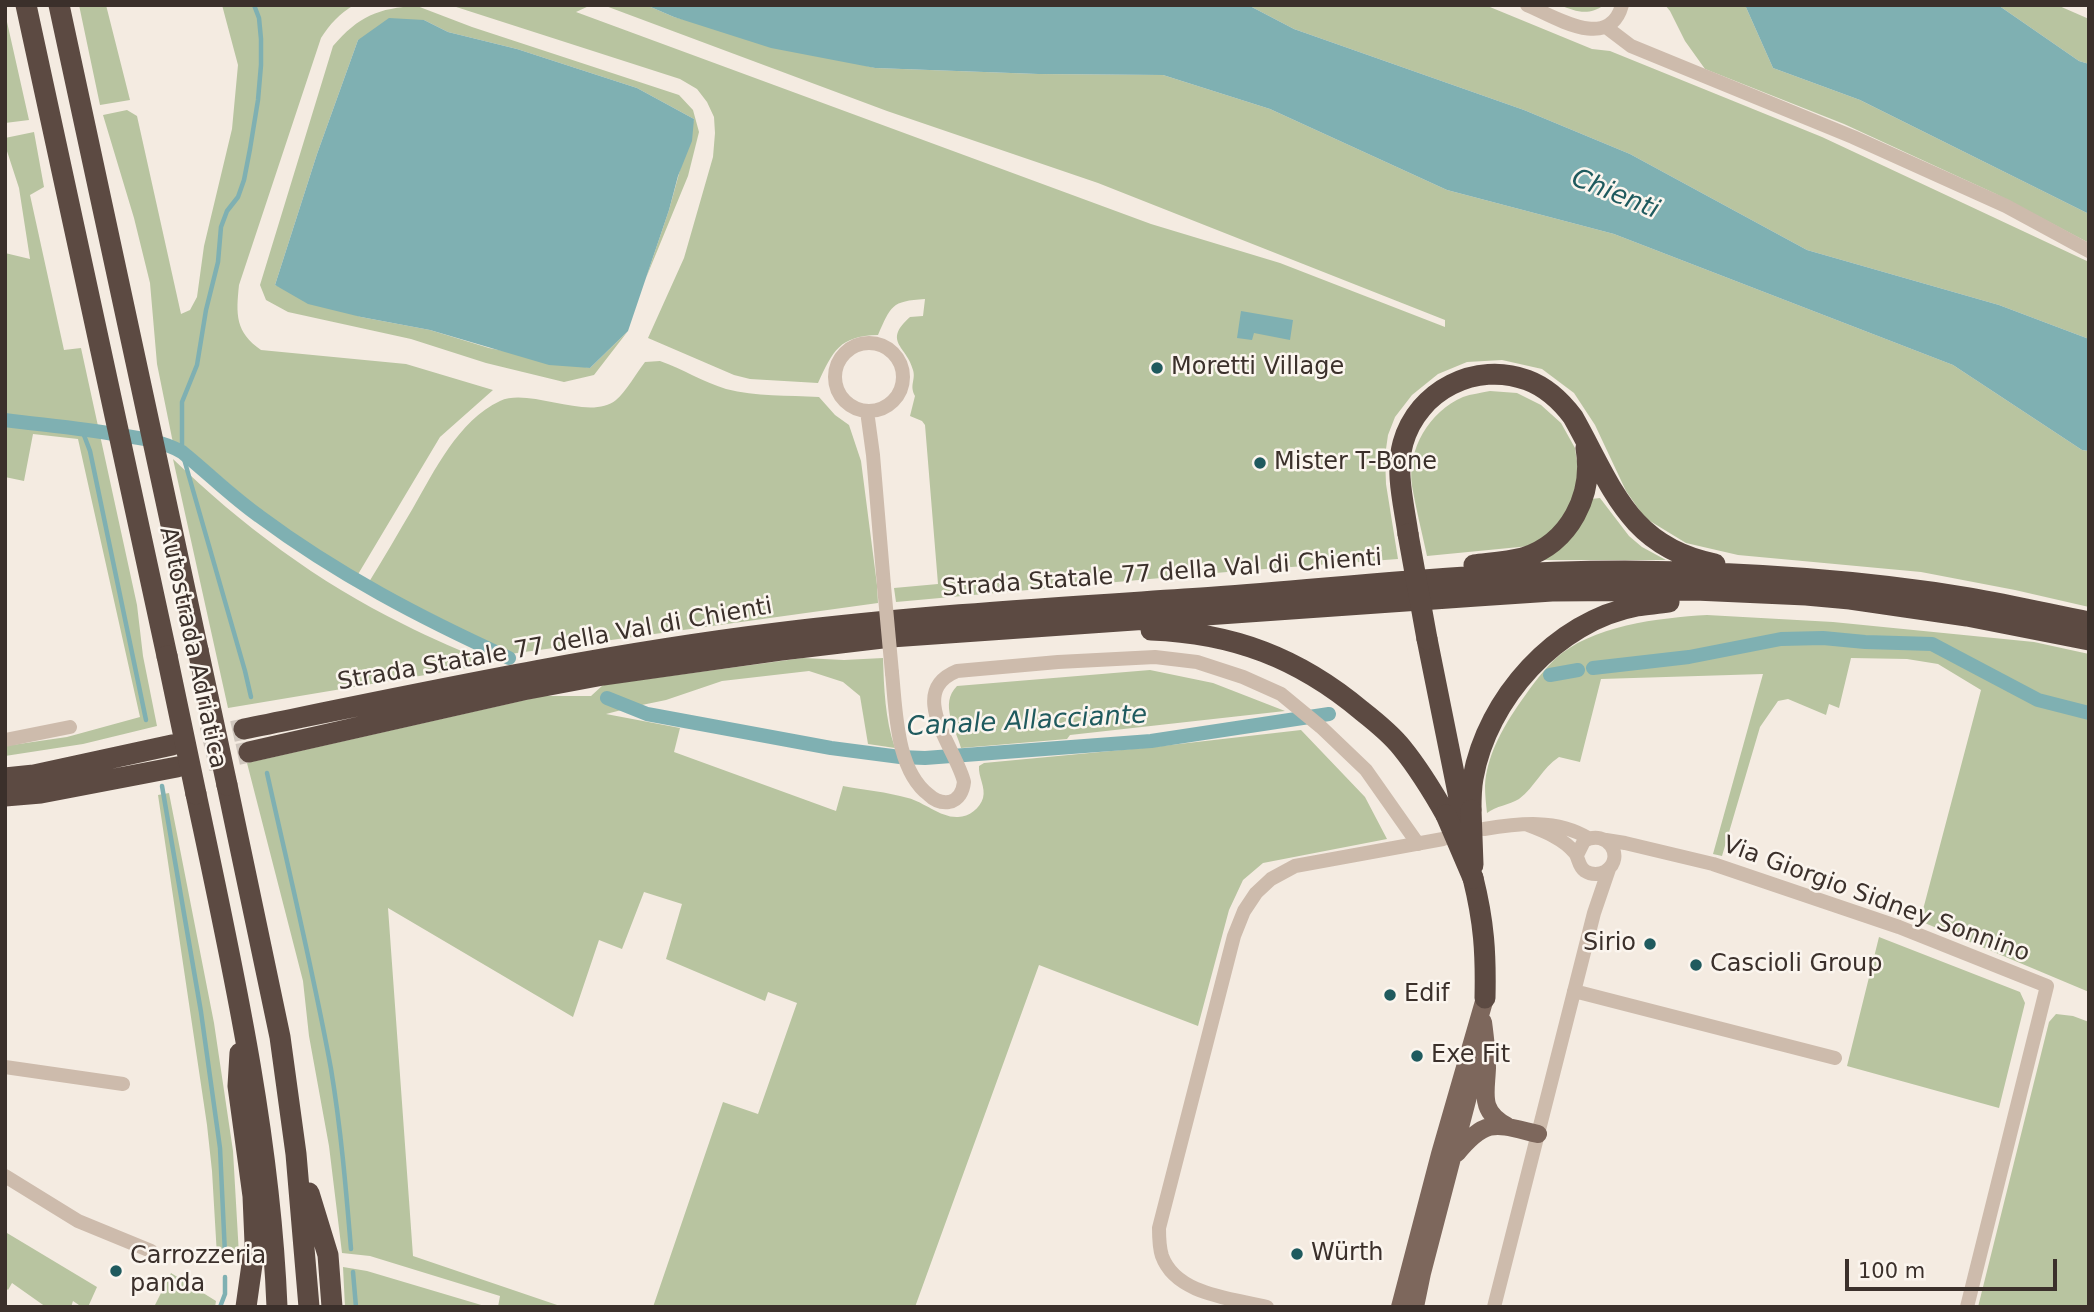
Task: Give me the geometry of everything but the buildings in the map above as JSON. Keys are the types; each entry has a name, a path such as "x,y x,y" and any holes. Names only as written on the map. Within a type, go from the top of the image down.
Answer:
{"highway":[{"name":"Autostrada Adriatica","path":"26,5 242,1013 258,1108 270,1210 276,1307"},
{"name":"Autostrada Adriatica","path":"59,5 281,1037 296,1154 309,1307"},
{"path":"1485,998 1482,914 1427,639 1400,476 1402,445 1410,425 1423,406 1439,391 1462,379 1488,374 1511,376 1542,387 1573,416 1628,514 1659,544 1684,555 1714,564 1822,571 1902,580 1968,607"},
{"path":"1213,597 1253,584 1501,562 1536,552 1564,531 1581,504 1588,472 1583,436"},
{"name":"Strada Statale 77 della Val di Chienti","path":"248,752 523,690 597,668 775,633 888,620 1425,580 1622,571 1822,580 1968,607 2089,640"},
{"name":"Strada Statale 77 della Val di Chienti","path":"244,729 507,676 891,637 1552,591 1695,590 1792,594 1968,607 2089,622"},
{"path":"1460,813 1495,715 1511,690 1543,655 1573,632 1604,617 1635,606 1726,601 1802,606 1901,618 1968,607"},
{"path":"845,642 892,648 1144,630 1184,631 1225,639 1268,653 1301,668 1337,690 1400,746 1425,779 1460,813"},
{"path":"5,778 34,775 172,745"},
{"path":"5,796 41,793 177,767"},
{"path":"242,1013 238,1086 253,1196 254,1243 246,1307"},
{"path":"296,1154 328,1255 332,1307"}],"main road":[{"path":"1415,1307 1476,1066 1485,998"},
{"path":"1400,1307 1455,1099 1485,998"},
{"path":"1483,1022 1487,1066 1484,1093 1486,1102 1494,1117 1507,1126"},
{"path":"1452,1158 1477,1131 1495,1125 1538,1134"},
{"path":"1384,1307 1404,1287"}],"street":[{"path":"1527,5 1588,30 1606,27 1616,18 1622,5"},
{"path":"1606,27 1631,46 1842,132 2006,206 2089,251"},
{"path":"869,343 890,349 901,366 903,376 902,386 892,402 876,411 867,411 849,405 841,398 835,378 836,367 848,349 869,343"},
{"path":"867,411 896,716 909,768 926,793 937,800 948,802 960,795 964,786 939,724 934,704 939,683 946,675 957,671 1058,662 1155,657 1197,662 1219,668 1267,686 1294,702 1366,771 1418,844"},
{"path":"5,740 70,727"},
{"name":"Via Giorgio Sidney Sonnino","path":"1485,829 1507,825 1564,827 1588,838 1600,837 1713,864 1899,927 2047,986 1966,1307"},
{"path":"1528,825 1556,838 1577,855"},
{"path":"1588,838 1580,845 1577,860 1589,881 1594,913"},
{"path":"1266,1307 1203,1291 1181,1281 1170,1271 1159,1243 1159,1228 1234,936 1244,911 1256,893 1271,879 1295,866 1443,839"},
{"path":"1494,1307 1594,913 1611,864 1613,848 1606,840"},
{"name":"Via Giorgio Sidney Sonnino","path":"1583,870 1599,874 1611,864 1648,849"},
{"path":"1574,991 1835,1058"},
{"path":"5,1067 123,1084"},
{"path":"5,1176 78,1221 151,1251"}],"green space":[{"path":"79,5 106,5 130,100 100,105"},
{"path":"222,5 354,5 335,20 321,38 239,285 239,322 246,336 261,350 406,364 493,390 440,437 357,576 261,511 185,446 173,443 157,364 150,283 134,218 103,115 127,110 137,116 181,314 190,310 197,297 204,246 232,129 238,65"},
{"path":"450,5 591,5 576,12 1151,224 1280,263 1445,327 1445,320 1098,183 887,111 603,5 646,5 674,17 875,68 1163,75 1270,109 1447,190 1614,234 1953,365 2082,450 2089,451 2089,607 1921,572 1738,555 1686,543 1645,518 1626,491 1595,425 1574,393 1542,369 1502,360 1467,362 1438,374 1412,395 1395,417 1388,435 1385,456 1386,484 1398,559 896,602 894,588 938,584 925,425 910,416 915,396 914,374 897,338 902,325 910,317 923,316 925,299 905,301 894,307 878,335 854,338 839,347 818,383 750,379 734,375 648,338 684,258 713,157 714,117 707,102 697,89 680,79"},
{"path":"1248,5 1485,5 1592,49 1610,51 1822,137 2089,262 2089,339 1999,305 1807,250 1630,154 1524,110 1294,29"},
{"path":"1560,5 1604,5 1593,11 1582,12"},
{"path":"1665,5 1745,5 1773,68 1860,100 2089,214 2089,243 1996,194 1844,124 1705,69 1685,41"},
{"path":"1998,5 2057,5 2089,19 2089,64 2079,61"},
{"path":"417,6 472,27 679,95 693,110 699,132 688,176 646,278 669,210 694,119 637,88 517,49 448,32 424,20 358,40 317,154 275,285 361,317 430,330 489,348 590,368 628,331 594,375 564,382 486,363 411,339 288,312 266,300 260,285 333,46 352,27 370,15"},
{"path":"5,13 29,120 5,123"},
{"path":"34,132 44,187 30,195 64,350 81,348 137,605 143,656 157,726 83,744 5,756 5,746 67,737 140,717 78,439 33,434 24,481 5,477 5,253 30,259 19,188 5,138"},
{"path":"660,361 709,383 737,392 819,397 835,415 849,425 861,461 878,603 510,654 369,582 449,448 485,410 500,401 512,398 575,406 604,406 620,396 645,362"},
{"path":"1490,391 1517,393 1541,405 1561,423 1575,448 1579,475 1574,503 1540,545 1427,556 1412,486 1411,472 1417,446 1423,433 1440,412 1466,396"},
{"path":"173,459 253,529 311,571 372,608 491,664 228,708"},
{"path":"1600,498 1629,536 1642,547 1666,560 1540,560 1591,499"},
{"path":"1707,615 1833,622 2034,642 2089,654 2089,992 1920,921 1981,690 1938,664 1907,659 1851,658 1839,708 1829,704 1826,715 1788,699 1778,701 1760,727 1722,856 1713,854 1763,674 1601,679 1580,762 1559,757 1519,799 1487,813 1486,775 1496,744 1521,701 1554,660 1569,648 1606,631 1647,621"},
{"path":"803,658 883,658 887,715 895,748 868,744 860,696 843,682 809,671 722,681 666,700 606,714 680,728 674,752 836,811 843,786 908,798 952,817 970,814 982,802 984,790 979,766 984,763 1301,730 1365,797 1387,839 1263,863 1243,880 1229,910 1198,1026 1039,965 915,1307 653,1307 723,1102 758,1114 797,1003 768,992 765,1001 666,959 682,904 644,892 622,949 599,940 573,1017 388,908 413,1256 563,1307 498,1307 500,1296 370,1256 342,1253 329,1146 309,1036 303,981 247,763 543,696 591,696 603,685"},
{"path":"1150,670 1213,683 1285,711 1070,735 1067,739 961,748 950,717 949,701 957,686"},
{"path":"169,793 214,1023 233,1151 239,1255 217,1256 207,1125 158,795"},
{"path":"1879,937 2020,992 2025,1003 1999,1108 1847,1066"},
{"path":"2056,1014 2089,1022 2089,1307 1978,1307 2049,1022"},
{"path":"7,1233 97,1287 88,1307 82,1307 73,1301 71,1307 46,1307 12,1283 8,1290 5,1287"},
{"path":"343,1267 367,1271 488,1307 345,1307"},
{"path":"171,1273 216,1301 215,1307 154,1307"}],"water":[{"name":"Chienti","path":"646,5 1248,5 1294,29 1524,110 1630,154 1807,250 1999,305 2089,339 2089,451 2082,450 1953,365 1614,234 1447,190 1270,109 1163,75 875,68 771,48 674,17"},
{"path":"1745,5 1998,5 2079,61 2089,64 2089,214 1860,100 1773,68"},
{"path":"389,18 424,20 448,32 517,49 637,88 694,119 692,141 628,331 590,368 549,365 430,330 308,304 275,285 317,154 358,40"},
{"path":"1241,311 1293,320 1290,340 1254,333 1252,340 1237,338"}],"waterway":[{"path":"251,697 182,452 182,402 197,365 206,310 218,262 221,227 227,211 238,197 250,149 261,65 259,18 254,5"},
{"name":"Canale Allacciante","path":"5,420 135,437 174,448 249,509 349,576 412,611 509,658"},
{"path":"82,430 90,451 146,720"},
{"name":"Canale Allacciante","path":"1593,668 1689,657 1781,639 1823,638 1932,644 2038,700 2089,713"},
{"name":"Canale Allacciante","path":"1550,675 1578,670"},
{"name":"Canale Allacciante","path":"607,698 647,714 831,748 925,758 1151,741 1329,714"},
{"path":"267,773 331,1069 351,1249"},
{"path":"162,786 201,1012 220,1148 225,1254"},
{"path":"353,1272 356,1307"},
{"path":"220,1307 225,1294 225,1277"}],"tunnel":[{"path":"172,745 244,729"},
{"path":"177,767 249,752"}],"place":[{"name":"Moretti Village","path":"1157,368"},
{"name":"Mister T-Bone","path":"1260,463"},
{"name":"Sirio","path":"1650,944"},
{"name":"Cascioli Group","path":"1696,965"},
{"name":"Edif","path":"1390,995"},
{"name":"Exe Fit","path":"1417,1056"},
{"name":"Würth","path":"1297,1254"},
{"name":"Carrozzeria panda","path":"116,1271"}]}
